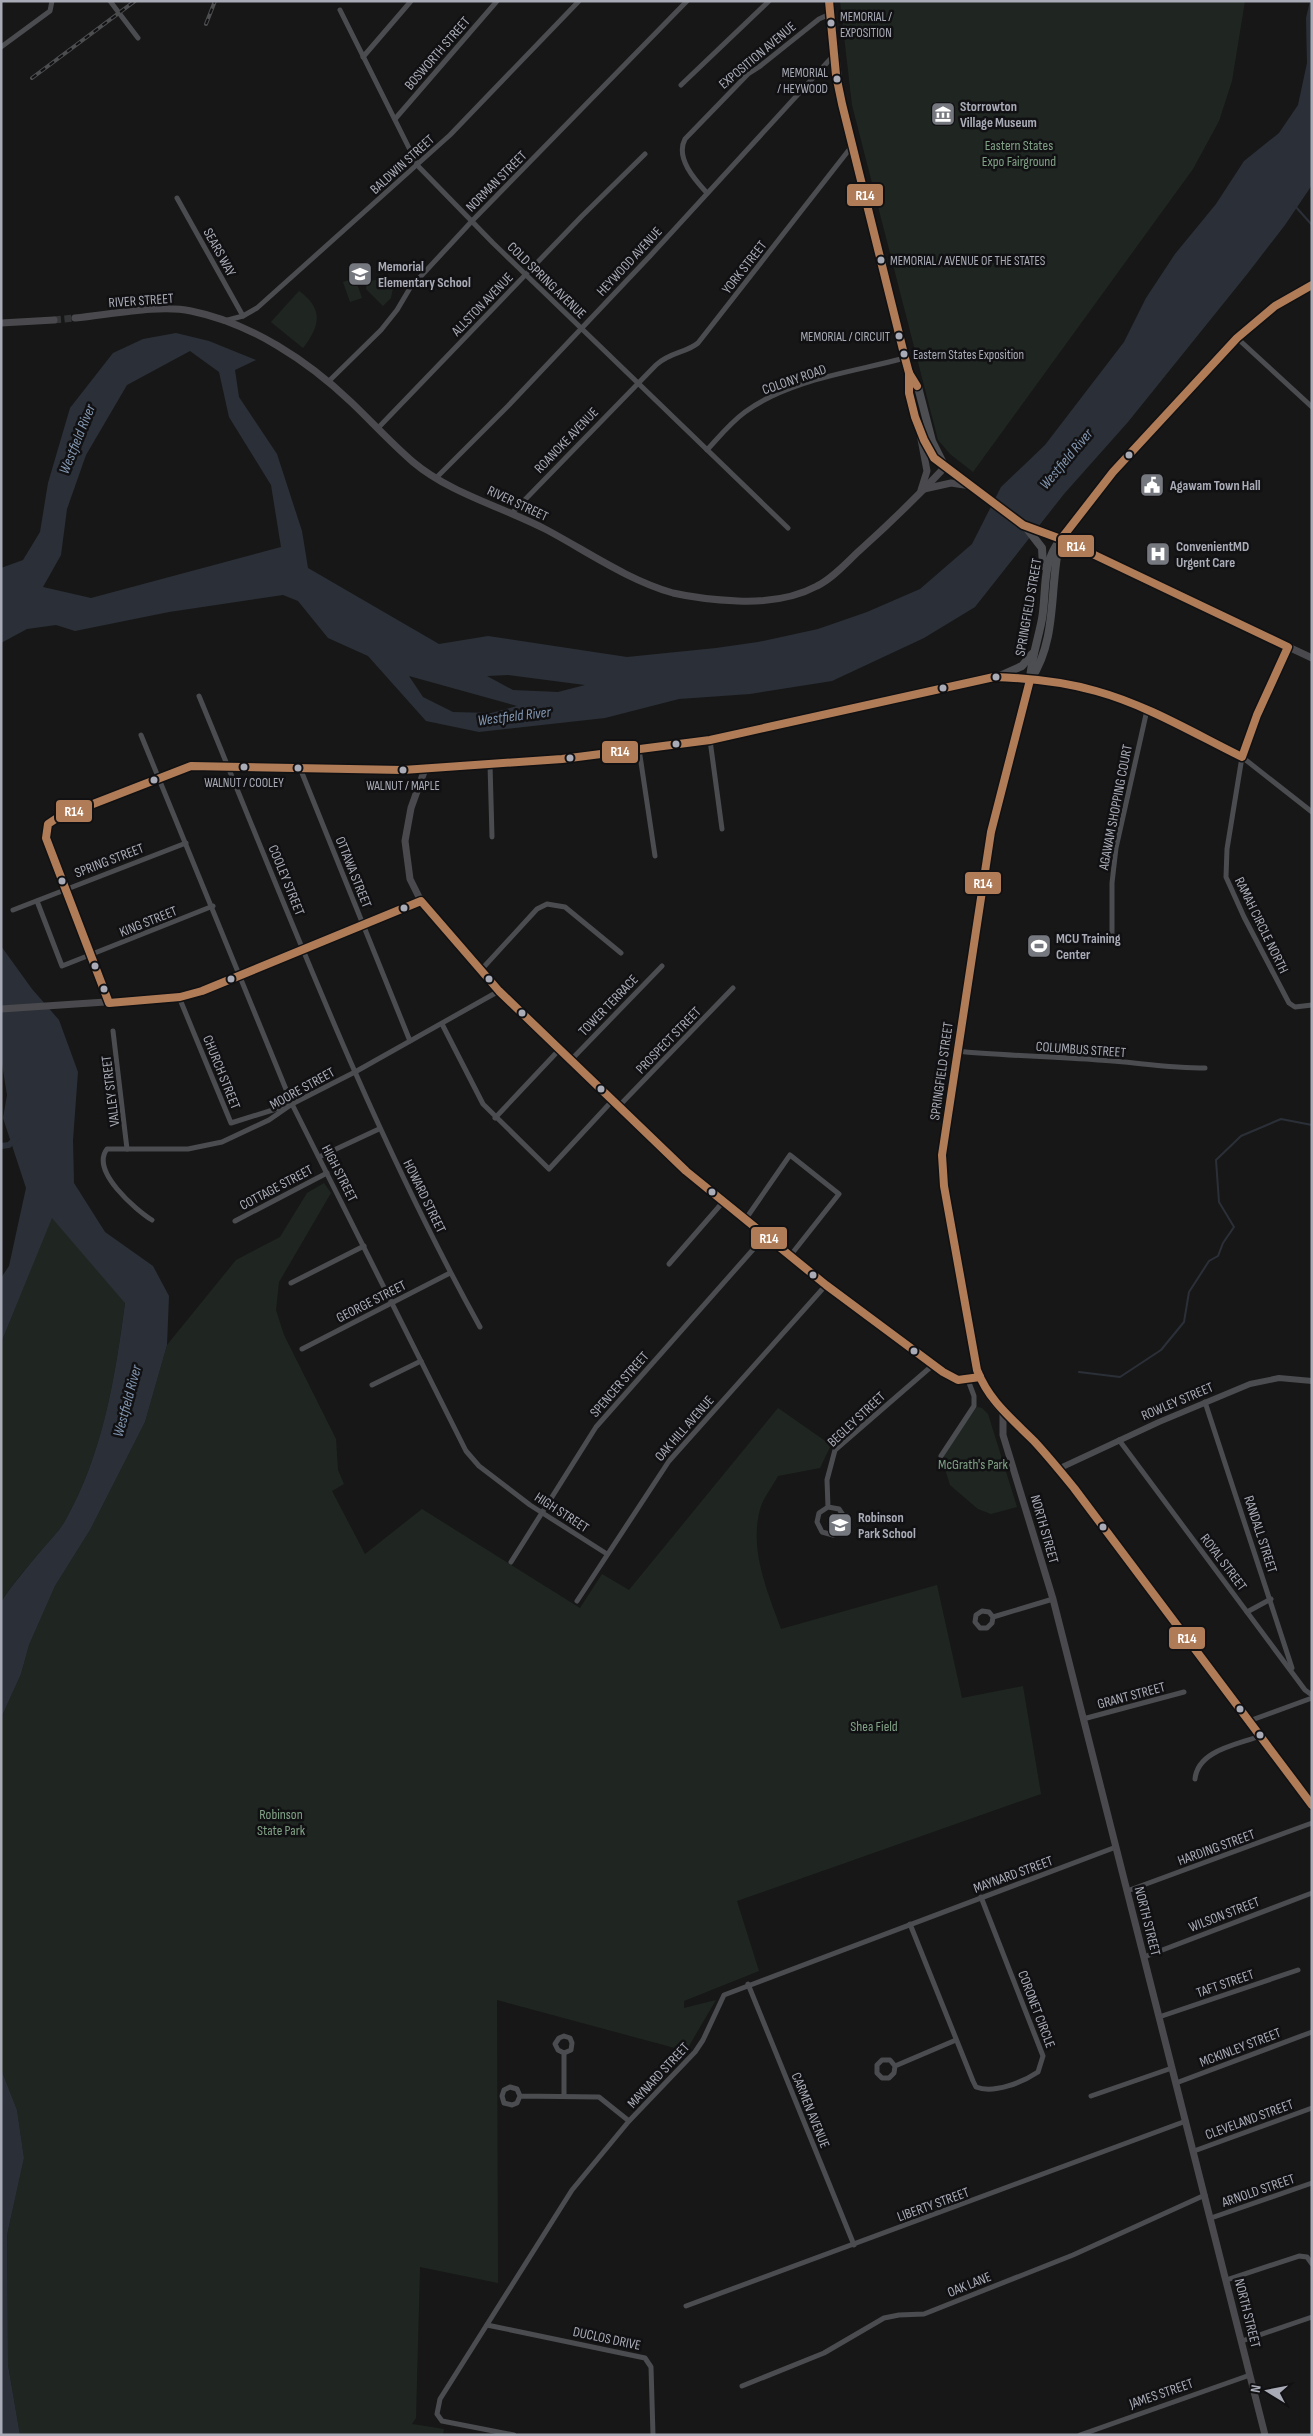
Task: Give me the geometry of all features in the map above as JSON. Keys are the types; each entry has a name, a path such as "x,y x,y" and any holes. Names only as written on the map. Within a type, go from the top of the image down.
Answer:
{"main road":[{"path":"829,1 840,96 852,146 909,373 918,387 932,441 945,466"},
{"path":"1060,538 1113,472 1237,338 1270,310 1312,284"},
{"name":"RIVER STREET","path":"76,318 181,310 224,321 288,352 328,382 407,457 436,478 512,513 611,566 659,588 699,598 756,601 790,597 824,582 887,526 945,466"},
{"path":"1,323 54,320"},
{"path":"909,373 908,386 927,471 922,491"},
{"path":"918,427 928,450 934,458 1013,516 1036,539 1044,555 1044,580"},
{"path":"922,491 951,482 971,486"},
{"path":"1023,525 1060,538 1076,548 1312,658"},
{"name":"SPRINGFIELD STREET","path":"1060,538 1051,550 1044,580 1044,606 1034,650 1030,680 991,832 956,1051 942,1168 960,1276 980,1377 992,1400 1003,1415 1041,1448 1058,1469 1312,1805"},
{"name":"SPRINGFIELD STREET","path":"1030,680 1038,668 1052,613 1053,577 1060,538"},
{"path":"980,1377 958,1380 949,1377 933,1366 826,1285 686,1171 499,991 421,901 410,879 405,841 411,808 425,769 562,759 710,740 1000,676 1026,662 1034,650"},
{"path":"1000,676 1030,680"},
{"path":"1,1009 74,1006 179,997 202,991 421,901"},
{"name":"NORTH STREET","path":"1003,1415 1003,1435 1053,1599 1265,2435"}],"street":[{"path":"1,47 50,11 52,1"},
{"path":"110,1 138,38"},
{"path":"363,57 411,1"},
{"name":"BOSWORTH STREET","path":"396,119 496,1"},
{"name":"BALDWIN STREET","path":"224,321 243,316 257,308 418,166 580,1"},
{"name":"NORMAN STREET","path":"328,382 381,330 394,314 412,284 687,1"},
{"path":"681,85 768,1"},
{"name":"COLD SPRING AVENUE","path":"340,10 418,166 526,275 788,528"},
{"name":"EXPOSITION AVENUE","path":"707,193 687,166 681,146 685,139 748,74 819,19 830,14"},
{"name":"HEYWOOD AVENUE","path":"436,478 581,328 834,55"},
{"name":"YORK STREET","path":"637,383 666,356 692,348 698,343 852,146"},
{"name":"ALLSTON AVENUE","path":"378,428 645,154"},
{"name":"SEARS WAY","path":"177,198 243,316"},
{"path":"1237,338 1312,407"},
{"name":"COLONY ROAD","path":"707,450 737,418 774,396 800,386 905,358"},
{"name":"ROANOKE AVENUE","path":"512,513 637,383"},
{"path":"1242,757 1257,714 1288,647"},
{"path":"1030,680 1096,691 1147,710 1242,757 1312,812"},
{"name":"COOLEY STREET","path":"199,696 355,1072"},
{"name":"AGAWAM SHOPPING COURT","path":"1112,940 1112,883 1116,848 1147,710"},
{"name":"HIGH STREET","path":"142,735 292,1104 471,1459 541,1512 607,1554"},
{"path":"710,740 722,829"},
{"path":"639,749 655,856"},
{"name":"RAMAH CIRCLE NORTH","path":"1242,757 1227,848 1226,877 1230,890 1283,994 1295,1007 1312,1005"},
{"path":"490,764 492,837"},
{"path":"109,1003 47,842 47,827 57,818 190,766 425,769"},
{"name":"OTTAWA STREET","path":"300,768 410,1042"},
{"name":"SPRING STREET","path":"13,910 186,843"},
{"name":"KING STREET","path":"37,900 62,966 92,956 213,906"},
{"path":"481,970 537,909 547,904 565,906 621,954"},
{"name":"TOWER TERRACE","path":"570,1061 662,966"},
{"name":"PROSPECT STREET","path":"618,1107 733,988"},
{"name":"MOORE STREET","path":"152,1220 133,1207 114,1184 106,1168 104,1156 108,1149 188,1149 214,1145 269,1120 292,1104 410,1042 499,991"},
{"name":"CHURCH STREET","path":"179,997 231,1123 286,1104 292,1104"},
{"path":"442,1024 478,1095 495,1118 548,1169 612,1101"},
{"name":"VALLEY STREET","path":"113,1031 127,1148"},
{"path":"495,1118 559,1050"},
{"name":"COLUMBUS STREET","path":"956,1051 1003,1056 1099,1060 1158,1067 1205,1068"},
{"name":"HOWARD STREET","path":"355,1072 380,1129 450,1272 480,1327"},
{"path":"319,1157 380,1129"},
{"path":"745,1220 790,1155 839,1194 790,1256"},
{"name":"COTTAGE STREET","path":"235,1222 327,1173"},
{"path":"669,1264 723,1202"},
{"name":"SPENCER STREET","path":"511,1562 581,1448 605,1415 765,1236"},
{"path":"291,1283 364,1246"},
{"name":"GEORGE STREET","path":"302,1349 450,1272"},
{"name":"OAK HILL AVENUE","path":"577,1601 669,1461 826,1285"},
{"path":"372,1385 421,1361"},
{"name":"BEGLEY STREET","path":"828,1506 827,1480 835,1450 933,1366"},
{"name":"ROWLEY STREET","path":"1058,1469 1205,1402 1266,1380 1285,1378 1312,1381"},
{"path":"941,1456 974,1406 974,1396 968,1380"},
{"name":"RANDALL STREET","path":"1205,1402 1294,1674"},
{"name":"ROYAL STREET","path":"1119,1440 1312,1697"},
{"name":"BEGLEY STREET","path":"828,1506 839,1508 846,1518 843,1529 833,1535 822,1532 817,1523 819,1513 828,1506"},
{"path":"992,1617 1053,1599"},
{"path":"1247,1612 1271,1599"},
{"name":"GRANT STREET","path":"1083,1719 1184,1692"},
{"path":"1249,1720 1312,1697"},
{"path":"1195,1779 1196,1769 1205,1758 1260,1736"},
{"name":"HARDING STREET","path":"1127,1891 1312,1823"},
{"name":"MAYNARD STREET","path":"514,2435 442,2421 438,2414 440,2399 572,2190 629,2121 699,2047 724,1995 748,1984 1116,1847"},
{"name":"WILSON STREET","path":"1144,1957 1312,1893"},
{"name":"CORONET CIRCLE","path":"910,1924 976,2087 982,2089 996,2088 1034,2075 1038,2072 1044,2060 981,1897"},
{"name":"TAFT STREET","path":"1160,2017 1298,1970"},
{"name":"CARMEN AVENUE","path":"748,1984 854,2245"},
{"name":"MCKINLEY STREET","path":"1176,2083 1312,2032"},
{"path":"895,2066 956,2040"},
{"path":"564,2053 564,2096"},
{"path":"1091,2096 1172,2068"},
{"path":"520,2096 599,2097 629,2121"},
{"name":"CLEVELAND STREET","path":"1194,2151 1312,2108"},
{"name":"LIBERTY STREET","path":"686,2306 1186,2121"},
{"name":"ARNOLD STREET","path":"1210,2218 1312,2183"},
{"name":"OAK LANE","path":"742,2386 824,2354 884,2318 924,2314 1073,2255 1205,2195"},
{"path":"1226,2280 1300,2256 1307,2257 1312,2264"},
{"path":"1242,2341 1312,2317"},
{"name":"DUCLOS DRIVE","path":"487,2324 645,2358 651,2367 653,2435"},
{"name":"JAMES STREET","path":"1080,2435 1250,2374"}],"green space":[{"name":"Eastern States Expo Fairground","path":"840,1 1245,1 1232,81 1219,121 1193,169 973,472 950,454 938,440 852,105"},
{"path":"386,277 393,288 391,298 383,306 366,289 367,282"},
{"path":"355,278 362,298 350,302 343,282"},
{"path":"299,291 313,304 317,318 313,332 303,348 271,322"},
{"name":"Robinson State Park","path":"324,1183 331,1193 279,1282 276,1310 284,1335 336,1439 338,1470 344,1484 332,1491 365,1554 422,1509 580,1608 602,1574 629,1590 778,1408 831,1445 820,1468 778,1476 761,1506 758,1521 758,1553 765,1584 781,1629 937,1585 962,1698 1023,1686 1041,1794 737,1901 759,1971 684,2001 684,2008 716,2000 686,2051 497,2000 498,2283 420,2267 416,2418 412,2424 444,2429 443,2435 20,2435 8,2365 7,2235 24,2158 17,2110 1,2069 1,1718 21,1674 29,1645 55,1586 90,1530 145,1422 167,1345 236,1260 280,1237 307,1193"},
{"path":"52,1217 125,1302 117,1359 106,1415 89,1469 63,1524 1,1602 1,1343"},
{"name":"McGrath's Park","path":"977,1407 982,1408 988,1414 1017,1507 991,1514 978,1509 950,1485 941,1456"}],"water":[{"name":"Westfield River","path":"1310,1 1312,1 1312,185 1285,225 1248,273 1128,422 1064,494 975,607 924,638 832,681 750,694 679,699 605,718 479,732 426,721 368,656 328,638 298,601 283,595 169,612 75,631 56,625 27,629 1,643 1,568 23,560 40,532 48,483 70,408 113,353 143,339 176,333 209,341 256,360 235,370 239,397 277,454 302,531 308,568 439,644 488,636 627,657 716,648 758,642 818,629 867,612 920,589 972,544 1001,487 1045,445 1124,342 1146,298 1175,254 1216,204 1244,161 1279,133 1298,105 1307,63 1306,18","holes":["190,351 219,372 229,417 271,485 281,547 91,598 43,587 61,555 67,509 86,455 127,385","508,675 585,685 558,692 513,690 487,676","409,676 517,706 491,713 453,712 423,697"]},
{"name":"Westfield River","path":"1,946 32,989 59,1020 78,1072 73,1140 74,1183 105,1232 153,1266 169,1296 167,1345 145,1422 90,1530 55,1586 29,1645 21,1674 1,1718 1,1602 63,1524 89,1469 106,1415 125,1303 52,1218 1,1343 1,1278 9,1266 26,1188 3,1118 7,1095 1,1058"},
{"path":"1,2069 17,2110 24,2158 7,2235 8,2365 20,2435 1,2435"}],"waterway":[{"path":"1295,206 1312,225"},
{"path":"1079,1372 1120,1377 1161,1350 1184,1322 1189,1292 1209,1261 1218,1256 1223,1243 1234,1227 1219,1202 1216,1160 1241,1136 1281,1119 1312,1125"},
{"path":"1,1146 9,1145 17,1137"}],"tunnel":[{"path":"54,320 75,318"}],"railway":[{"path":"32,78 135,1"},
{"path":"206,24 215,1"}],"transit line":[{"name":"R14","path":"829,1 836,75 842,104 905,358 909,373 917,386"},
{"name":"R14","path":"1061,539 1113,472 1237,338 1275,306 1312,285"},
{"name":"R14","path":"909,373 909,393 915,417 924,440 934,458 1023,525 1061,539 1288,647 1257,715 1242,757 1152,712 1115,697 1058,683 1032,679 994,677 710,740 562,759 403,770 191,766 57,818 48,824 46,838 109,1003 180,997 202,991 421,901 499,991 686,1171 826,1285 943,1372 958,1380 980,1377"},
{"name":"R14","path":"1030,680 991,832 942,1155 944,1186 977,1370 994,1400 1039,1447 1074,1488 1312,1805"}],"place":[{"name":"MEMORIAL / EXPOSITION","path":"831,23"},
{"name":"MEMORIAL / HEYWOOD","path":"837,79"},
{"name":"Storrowton Village Museum","path":"943,114"},
{"name":"MEMORIAL / AVENUE OF THE STATES","path":"881,260"},
{"name":"Memorial Elementary School","path":"360,274"},
{"name":"MEMORIAL / CIRCUIT","path":"899,336"},
{"name":"Eastern States Exposition","path":"904,354"},
{"name":"Agawam Town Hall","path":"1152,485"},
{"name":"ConvenientMD Urgent Care","path":"1158,554"},
{"name":"WALNUT / COOLEY","path":"244,767"},
{"name":"WALNUT / MAPLE","path":"403,770"},
{"name":"MCU Training Center","path":"1039,946"},
{"name":"Robinson Park School","path":"840,1525"}],"park label":[{"name":"Shea Field","path":"874,1726"}]}
